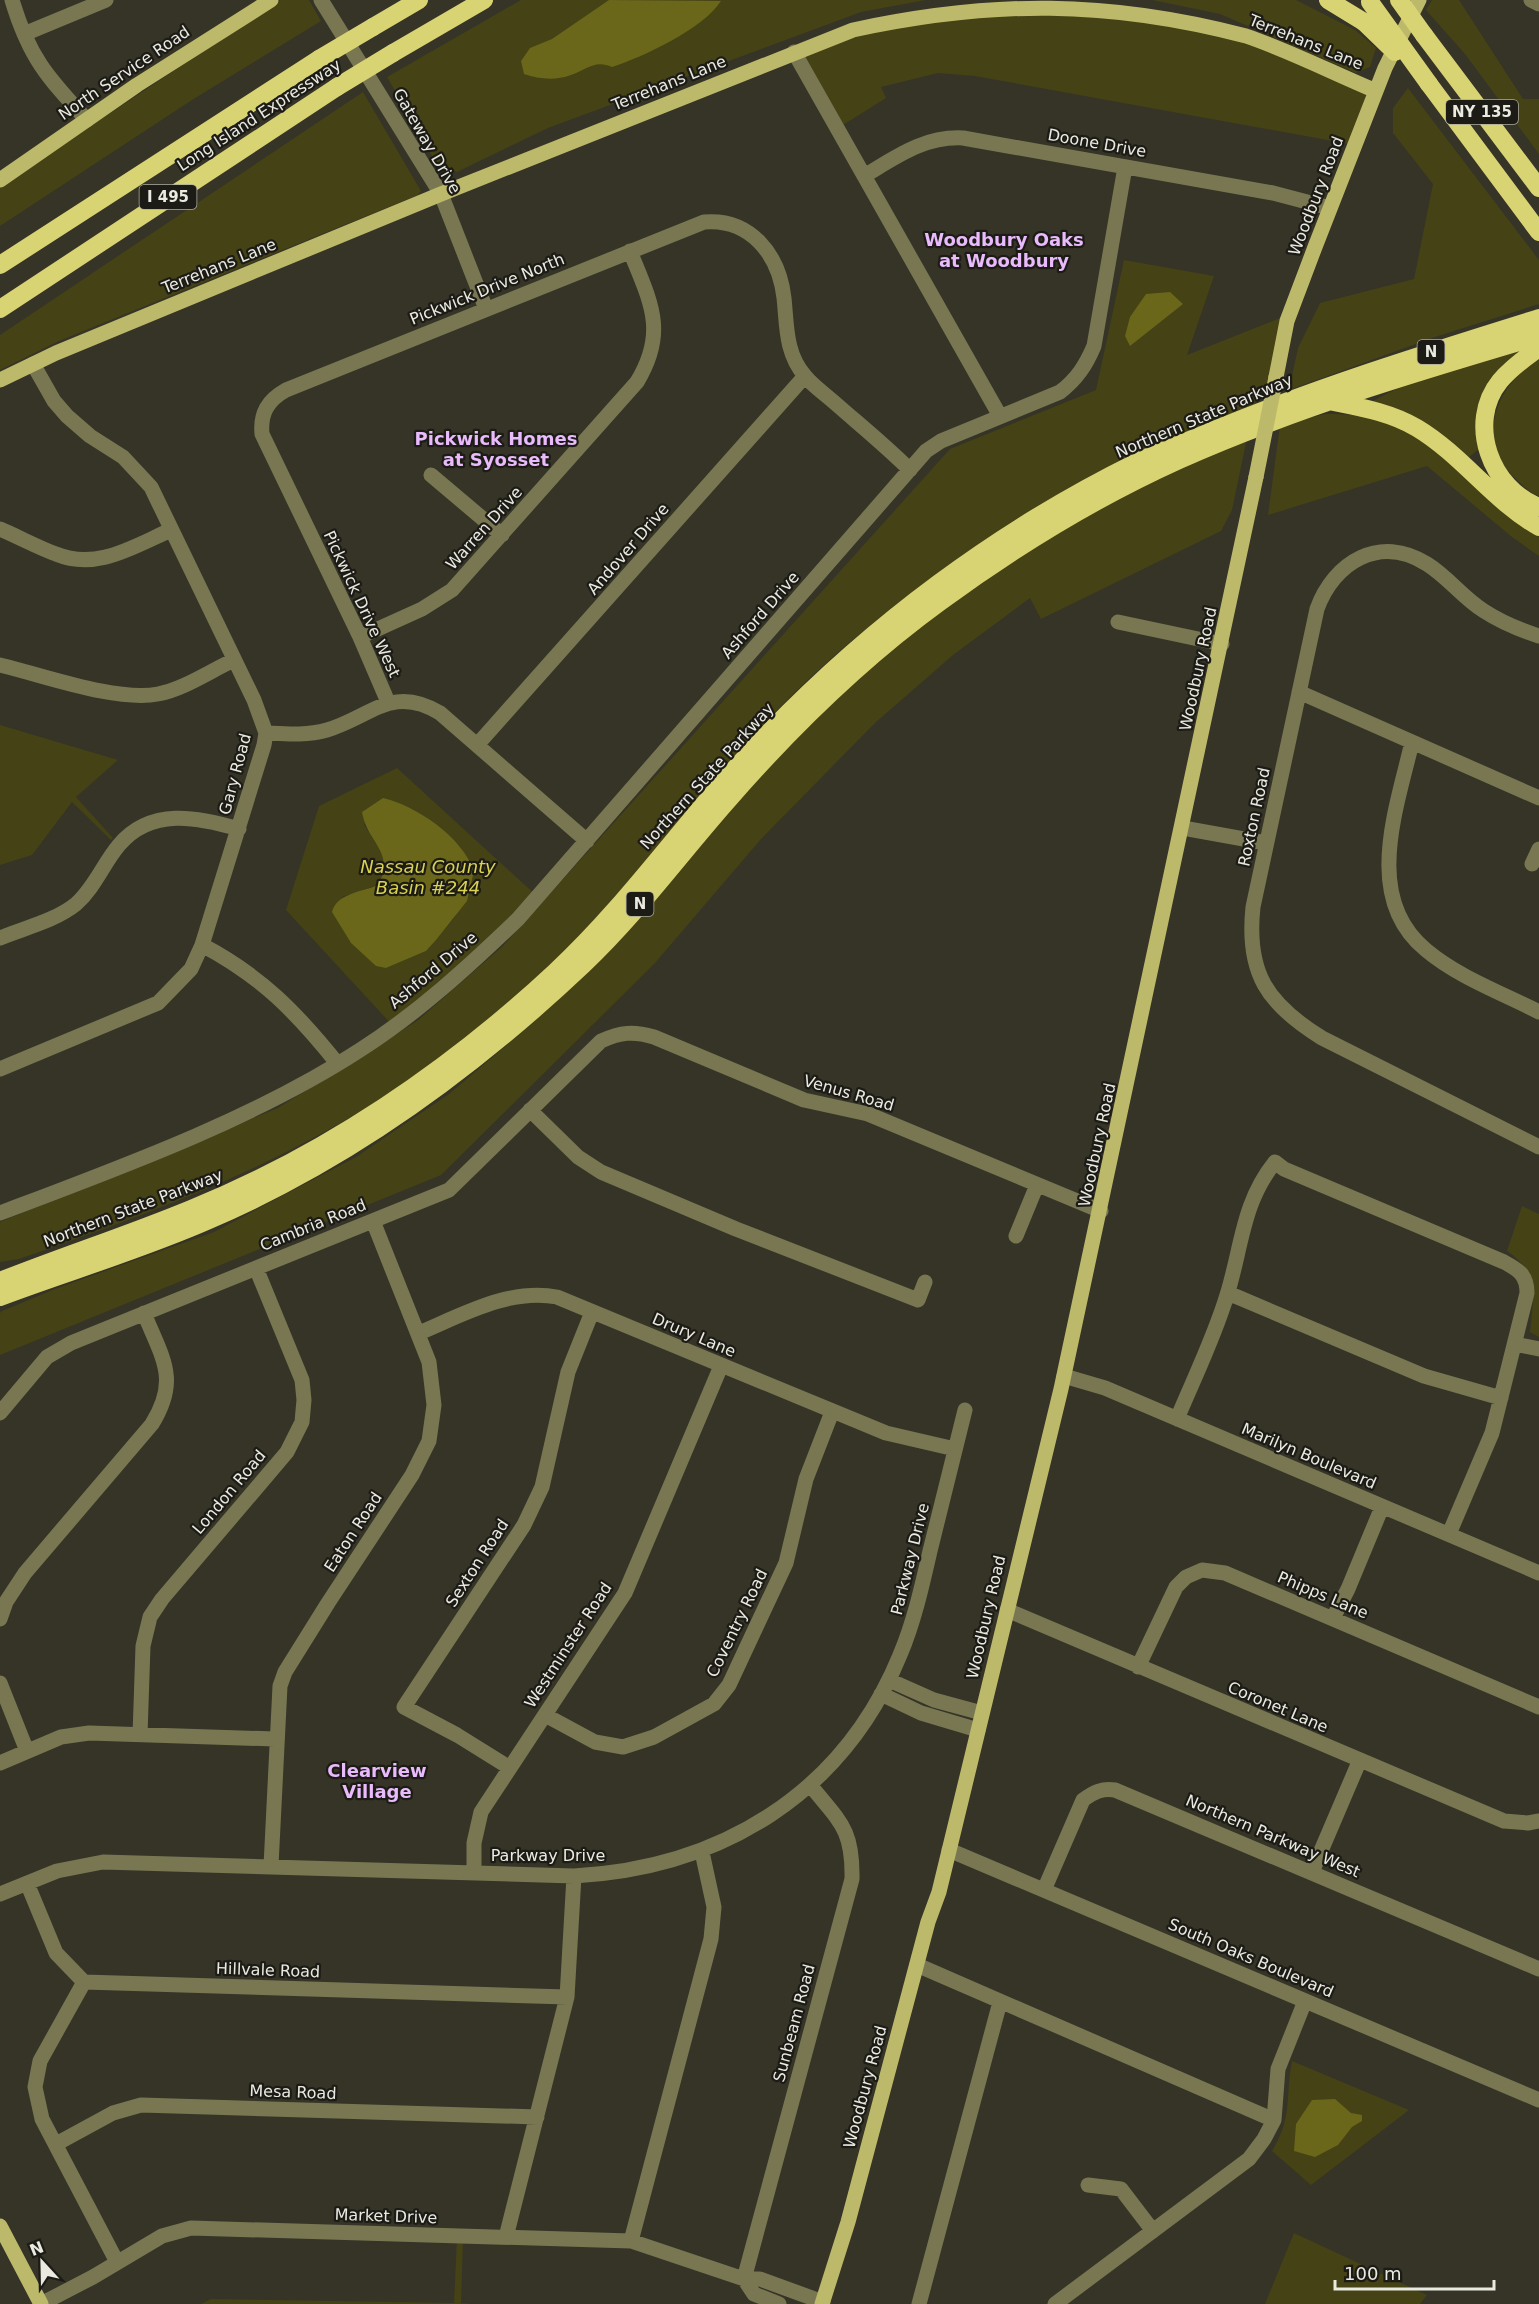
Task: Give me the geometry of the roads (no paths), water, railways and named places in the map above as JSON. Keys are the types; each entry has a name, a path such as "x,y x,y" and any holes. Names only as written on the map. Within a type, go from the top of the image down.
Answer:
{"highway":[{"name":"Long Island Expressway","path":"0,263 319,59 419,0"},
{"name":"Long Island Expressway","path":"0,309 61,266 337,87 484,0"},
{"path":"1329,0 1364,22 1428,88 1539,232"},
{"name":"NY 135","path":"1399,0 1539,188"},
{"name":"NY 135","path":"1369,1 1428,88"},
{"path":"0,316 61,266"},
{"name":"Northern State Parkway","path":"0,1281 193,1209 285,1166 360,1121 445,1064 511,1011 584,943 751,751 862,645 929,591 990,548 1060,504 1139,461 1324,387 1539,318"},
{"name":"Northern State Parkway","path":"0,1297 212,1219 324,1162 429,1095 490,1047 585,963 632,914 730,797 795,729 860,667 930,609 1034,538 1091,504 1188,457 1328,401 1539,336"},
{"path":"1539,348 1499,382 1488,404 1485,444 1498,475 1518,496 1539,507"},
{"path":"1328,401 1371,410 1417,428 1440,445 1516,512 1539,527"},
{"path":"0,1269 58,1258"},
{"path":"0,1308 59,1276"}],"main road":[{"name":"North Service Road","path":"0,180 178,57 270,0"},
{"name":"Woodbury Road","path":"823,2303 848,2222 949,1850 1064,1376 1222,645 1287,321 1376,91 1419,0"},
{"name":"Terrehans Lane","path":"0,380 33,364 441,194 794,52 853,30 912,14 981,4 1058,2 1115,6 1200,22 1249,37 1376,91"},
{"path":"0,2226 41,2304"}],"street":[{"path":"12,0 39,67 87,120"},
{"path":"24,34 106,0"},
{"name":"Gateway Drive","path":"321,0 441,194 486,309"},
{"path":"1531,0 1539,4"},
{"path":"794,52 1000,416"},
{"name":"Doone Drive","path":"864,176 919,144 952,137 1273,193 1330,208"},
{"name":"Ashford Drive","path":"0,1213 244,1114 337,1063 405,1019 459,976 518,919 910,470 937,442 1060,392 1073,382 1086,364 1097,330 1125,167"},
{"name":"Pickwick Drive North","path":"261,425 263,411 273,398 286,390 704,222 730,223 746,230 766,249 779,275 789,346 805,376"},
{"name":"Warren Drive","path":"360,637 422,609 452,590 638,382 649,363 655,340 655,316 630,251"},
{"name":"Gary Road","path":"0,1069 158,1003 191,969 202,945 254,786 266,733 234,660 142,476 123,457 90,436 67,416 54,400 33,364"},
{"path":"805,376 910,470"},
{"name":"Andover Drive","path":"477,745 805,376"},
{"name":"Pickwick Drive West","path":"261,425 270,454 360,637 388,702 411,701 430,707 587,841"},
{"path":"431,475 502,535"},
{"path":"0,530 57,555 87,560 111,557 171,530"},
{"name":"Roxton Road","path":"1539,636 1484,611 1428,564 1395,552 1378,552 1345,565 1324,590 1317,609 1252,907 1251,939 1263,984 1277,1004 1293,1020 1322,1038 1539,1147"},
{"path":"1118,622 1222,645"},
{"path":"0,665 112,693 142,696 161,694 234,660"},
{"path":"1299,692 1539,798"},
{"path":"266,733 301,734 327,730 388,702"},
{"path":"1412,741 1388,859 1389,879 1396,908 1407,928 1424,949 1446,965 1539,1012"},
{"path":"0,938 54,917 74,905 91,889 119,845 142,826 159,819 187,816 239,829"},
{"path":"1183,828 1266,843"},
{"path":"1532,864 1539,849"},
{"path":"202,945 236,963 290,1006 337,1063"},
{"name":"Venus Road","path":"617,1034 635,1032 654,1037 804,1100 868,1114 1101,1211"},
{"name":"Cambria Road","path":"0,1413 47,1357 71,1343 449,1190 601,1041 617,1034"},
{"path":"530,1110 578,1157 602,1172 736,1229 918,1300 925,1282"},
{"path":"1177,1419 1228,1293 1243,1221 1263,1176 1275,1162 1294,1173 1504,1262 1519,1270 1524,1276 1527,1293 1492,1433 1449,1534"},
{"path":"1016,1236 1037,1185"},
{"name":"Eaton Road","path":"271,1866 277,1697 285,1672 412,1475 429,1441 434,1405 433,1379 419,1333 374,1221"},
{"name":"London Road","path":"140,1735 143,1646 150,1617 162,1599 287,1452 302,1422 304,1400 302,1380 256,1268"},
{"path":"1228,1293 1425,1376 1501,1398"},
{"name":"Drury Lane","path":"419,1333 523,1294 557,1297 886,1433 955,1449"},
{"name":"Sexton Road","path":"510,1768 458,1735 404,1707 524,1526 542,1487 568,1372 592,1312"},
{"path":"0,1619 6,1602 25,1573 152,1424 163,1406 168,1389 167,1371 144,1313"},
{"path":"1515,1344 1539,1349"},
{"name":"Westminster Road","path":"474,1872 476,1828 481,1812 625,1593 721,1366"},
{"name":"Marilyn Boulevard","path":"1064,1376 1105,1388 1539,1573"},
{"name":"Parkway Drive","path":"0,1894 57,1871 103,1862 574,1876 637,1870 702,1852 769,1816 812,1786 854,1737 881,1694 913,1623 965,1410"},
{"name":"Coventry Road","path":"545,1715 595,1742 623,1747 654,1737 714,1704 729,1685 786,1563 806,1479 832,1412"},
{"path":"1333,1618 1348,1589 1382,1507"},
{"name":"Phipps Lane","path":"1138,1667 1176,1587 1186,1577 1202,1570 1225,1573 1539,1707"},
{"name":"Coronet Lane","path":"1006,1610 1359,1762 1504,1821 1528,1823 1539,1821"},
{"path":"889,1680 934,1700 982,1713"},
{"path":"0,1683 27,1751"},
{"path":"881,1694 921,1713 978,1730"},
{"path":"0,1763 72,1734 275,1739"},
{"path":"1312,1872 1359,1762"},
{"name":"Sunbeam Road","path":"744,2279 852,1878 852,1855 845,1829 837,1815 812,1786"},
{"name":"Northern Parkway West","path":"1044,1890 1083,1800 1093,1793 1106,1789 1128,1794 1539,1969"},
{"name":"South Oaks Boulevard","path":"949,1850 1539,2100"},
{"path":"631,2241 711,1939 714,1907 702,1852"},
{"path":"506,2237 567,1997 574,1876"},
{"path":"27,1883 56,1953 84,1982 43,2055 36,2077 37,2104 117,2262"},
{"path":"917,1965 1274,2120"},
{"name":"Hillvale Road","path":"84,1982 567,1997"},
{"path":"919,2304 1000,2001"},
{"path":"1055,2304 1249,2158 1264,2139 1274,2120 1278,2069 1305,2001"},
{"name":"Mesa Road","path":"56,2144 113,2113 141,2105 537,2117"},
{"path":"1088,2185 1121,2189 1153,2230"},
{"name":"Market Drive","path":"41,2304 162,2236 191,2228 631,2241 744,2279 760,2279 823,2303"},
{"name":"Market Drive","path":"744,2279 754,2294 779,2304"}],"water":[{"path":"609,0 721,1 701,22 687,32 655,49 612,67 601,64 591,66 571,75 553,79 524,74 521,61 530,48 552,39"},
{"path":"1170,292 1183,304 1130,346 1125,336 1130,317 1146,294"},
{"name":"Nassau County Basin #244","path":"383,798 410,808 437,825 460,846 474,871 467,901 436,940 426,951 386,968 376,966 351,943 332,912 339,901 345,897 378,885 383,874 382,856 369,832 362,812"},
{"path":"1335,2099 1351,2113 1362,2115 1362,2121 1352,2127 1338,2145 1315,2157 1294,2151 1296,2124 1312,2100"}],"district":[{"name":"Woodbury Oaks at Woodbury","path":"1004,249"},
{"name":"Pickwick Homes at Syosset","path":"496,448"},
{"name":"Clearview Village","path":"377,1780"}]}
